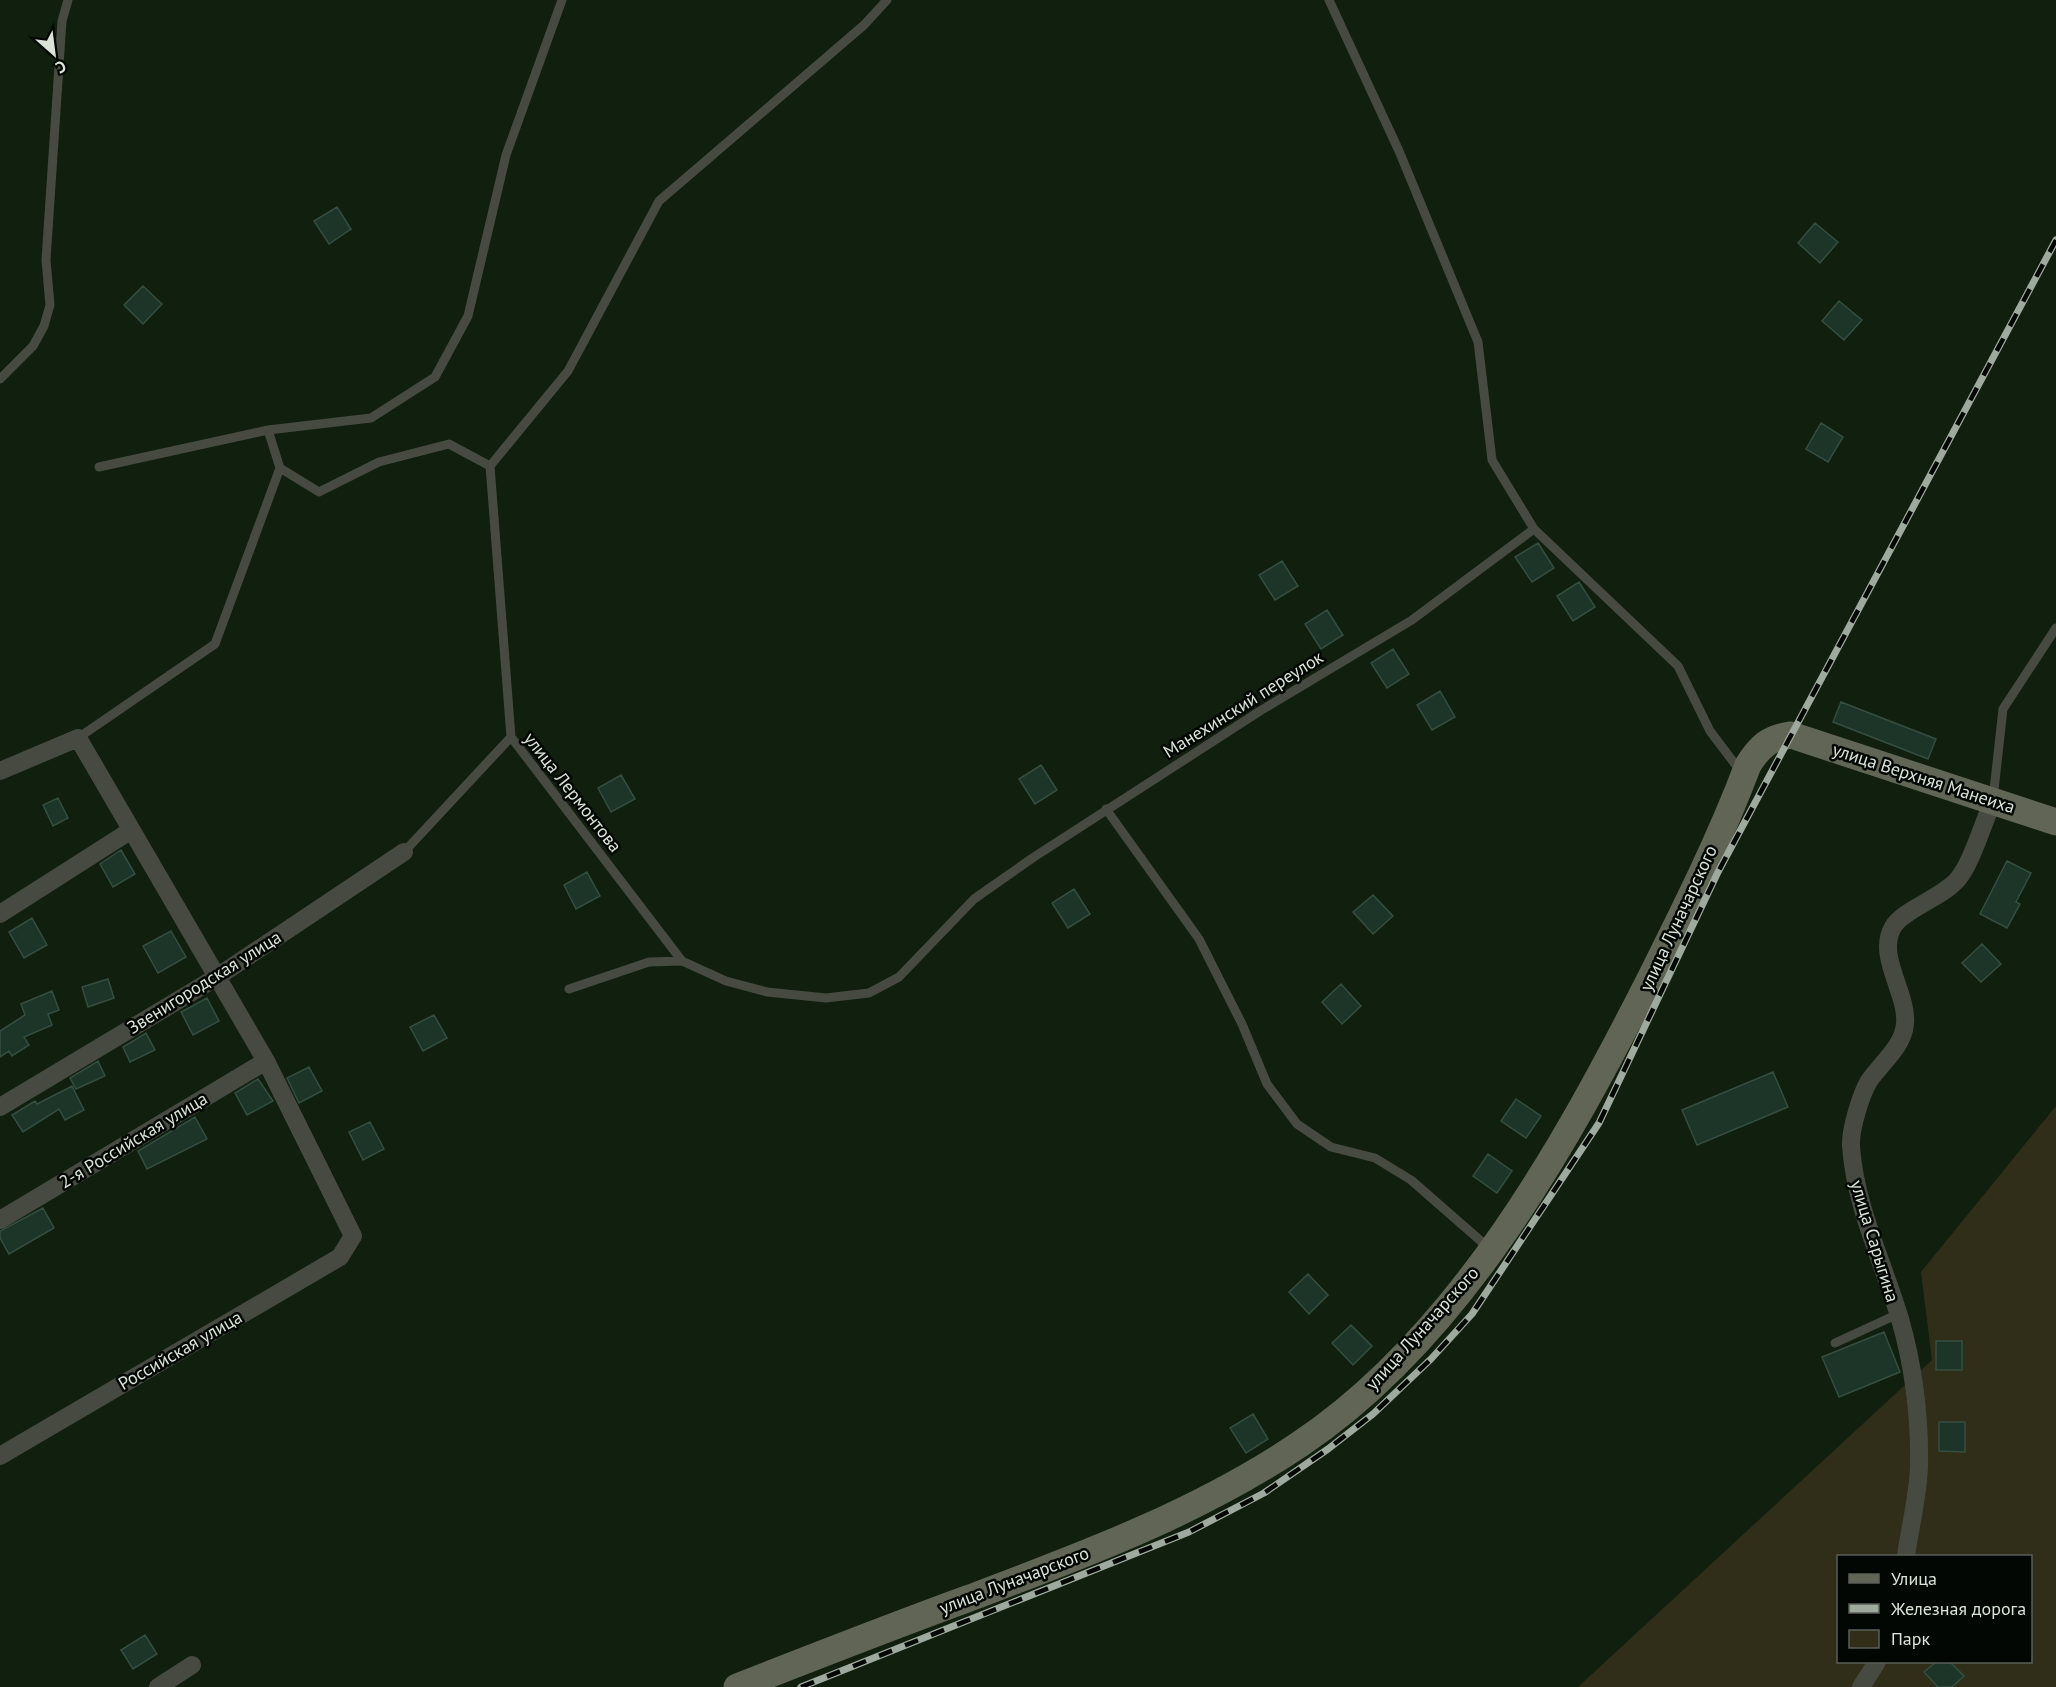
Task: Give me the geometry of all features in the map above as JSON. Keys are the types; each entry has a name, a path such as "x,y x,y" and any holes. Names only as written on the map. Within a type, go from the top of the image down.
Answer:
{"main road":[{"name":"улица Луначарского","path":"737,1687 1043,1570 1152,1525 1222,1490 1301,1444 1349,1406 1397,1362 1467,1285 1537,1182 1611,1057 1680,918 1758,748 1773,738 1791,735"},
{"name":"улица Верхняя Манеиха","path":"1791,735 2056,822"}],"street":[{"path":"0,771 78,738 130,831 266,1061"},
{"name":"улица Сарыгина","path":"1906,1555 1919,1469 1917,1401 1911,1364 1898,1314 1856,1189 1851,1143 1861,1096 1869,1080 1898,1041 1905,1025 1903,1004 1889,953 1888,940 1893,926 1910,912 1936,899 1957,880 1969,863 1975,840 1993,801"},
{"path":"0,914 130,831"},
{"name":"Звенигородская улица","path":"0,1107 217,977 404,852"},
{"name":"2-я Российская улица","path":"0,1220 266,1061"},
{"name":"Российская улица","path":"0,1456 340,1257 353,1236 266,1061"},
{"path":"1862,1687 1876,1663"},
{"path":"158,1687 192,1665"}],"lane":[{"path":"0,379 33,346 44,326 50,305 46,260 62,21 68,0"},
{"path":"99,467 268,430 371,418 435,377 468,316 506,154 562,0"},
{"path":"511,737 490,466 568,370 659,201 864,25 887,0"},
{"path":"1329,0 1399,151 1478,342 1492,460 1534,529 1678,666 1710,731 1744,776"},
{"path":"78,738 214,644 280,468 268,430"},
{"path":"280,468 319,492 379,462 448,444 490,466"},
{"name":"Манехинский переулок","path":"682,961 726,981 766,992 826,998 869,993 899,977 974,899 1034,857 1088,825 1106,809 1260,711 1412,620 1534,529"},
{"path":"1993,801 2003,710 2056,628"},
{"name":"улица Лермонтова","path":"404,852 511,737 682,961"},
{"path":"1106,809 1199,939 1242,1024 1267,1084 1297,1124 1331,1147 1375,1158 1411,1180 1491,1251"},
{"path":"569,989 649,962 682,961"},
{"path":"1835,1343 1898,1314"}],"green space":[{"path":"2056,1106 2056,1687 1578,1687 1932,1360 1921,1272"}],"building":[{"path":"337,207 351,229 329,244 314,221"},
{"path":"1815,223 1838,242 1820,263 1798,243"},
{"path":"143,286 162,304 143,324 124,305"},
{"path":"1839,301 1862,320 1844,340 1822,321"},
{"path":"1821,423 1843,437 1828,462 1806,449"},
{"path":"1538,543 1554,568 1532,582 1515,557"},
{"path":"1282,561 1298,586 1275,600 1259,575"},
{"path":"1579,582 1595,607 1573,621 1557,596"},
{"path":"1327,610 1343,635 1321,649 1305,624"},
{"path":"1393,649 1409,674 1387,688 1371,663"},
{"path":"1440,691 1455,717 1432,730 1417,705"},
{"path":"1841,702 1936,739 1928,759 1833,722"},
{"path":"1041,765 1057,790 1035,804 1019,779"},
{"path":"621,775 635,799 611,812 598,788"},
{"path":"58,798 68,818 53,826 43,805"},
{"path":"121,850 135,874 113,887 100,864"},
{"path":"2007,861 2031,873 2016,902 2020,904 2007,928 1980,914"},
{"path":"587,872 600,896 576,909 564,885"},
{"path":"1074,889 1090,914 1068,928 1052,903"},
{"path":"1373,895 1393,916 1373,934 1353,912"},
{"path":"32,918 47,945 24,958 9,932"},
{"path":"171,931 186,957 158,973 143,946"},
{"path":"1982,944 2001,964 1981,982 1962,963"},
{"path":"108,979 114,998 88,1007 82,987"},
{"path":"1341,984 1361,1006 1342,1024 1322,1002"},
{"path":"52,991 59,1010 48,1014 52,1025 24,1037 29,1045 12,1056 9,1051 0,1057 0,1031 25,1015 21,1004"},
{"path":"207,998 219,1021 193,1035 181,1012"},
{"path":"434,1015 447,1038 423,1051 410,1027"},
{"path":"146,1033 155,1050 130,1062 123,1047"},
{"path":"98,1061 105,1076 76,1089 70,1078"},
{"path":"309,1067 322,1091 299,1103 287,1078"},
{"path":"1773,1072 1788,1107 1697,1145 1682,1110"},
{"path":"258,1079 273,1101 247,1115 235,1093"},
{"path":"72,1086 84,1110 65,1120 59,1109 23,1132 12,1115 35,1101 37,1104"},
{"path":"1516,1099 1541,1116 1526,1138 1501,1121"},
{"path":"195,1117 207,1139 147,1169 138,1151"},
{"path":"370,1122 384,1149 363,1160 349,1132"},
{"path":"1488,1154 1512,1171 1497,1193 1473,1176"},
{"path":"43,1208 54,1228 9,1254 0,1238 0,1231"},
{"path":"1308,1274 1328,1295 1309,1314 1289,1292"},
{"path":"1351,1325 1372,1346 1353,1365 1332,1343"},
{"path":"1884,1332 1900,1372 1839,1397 1822,1357"},
{"path":"1936,1341 1962,1341 1962,1370 1936,1370"},
{"path":"1253,1414 1268,1439 1246,1453 1230,1428"},
{"path":"1939,1422 1965,1422 1965,1452 1939,1451"},
{"path":"145,1635 157,1654 133,1669 121,1650"},
{"path":"1935,1663 1951,1663 1964,1676 1952,1687 1938,1687 1924,1672"}],"railway":[{"path":"801,1687 1189,1532 1264,1493 1328,1449 1373,1414 1431,1359 1472,1314 1599,1123 1718,872 2056,240"}]}
